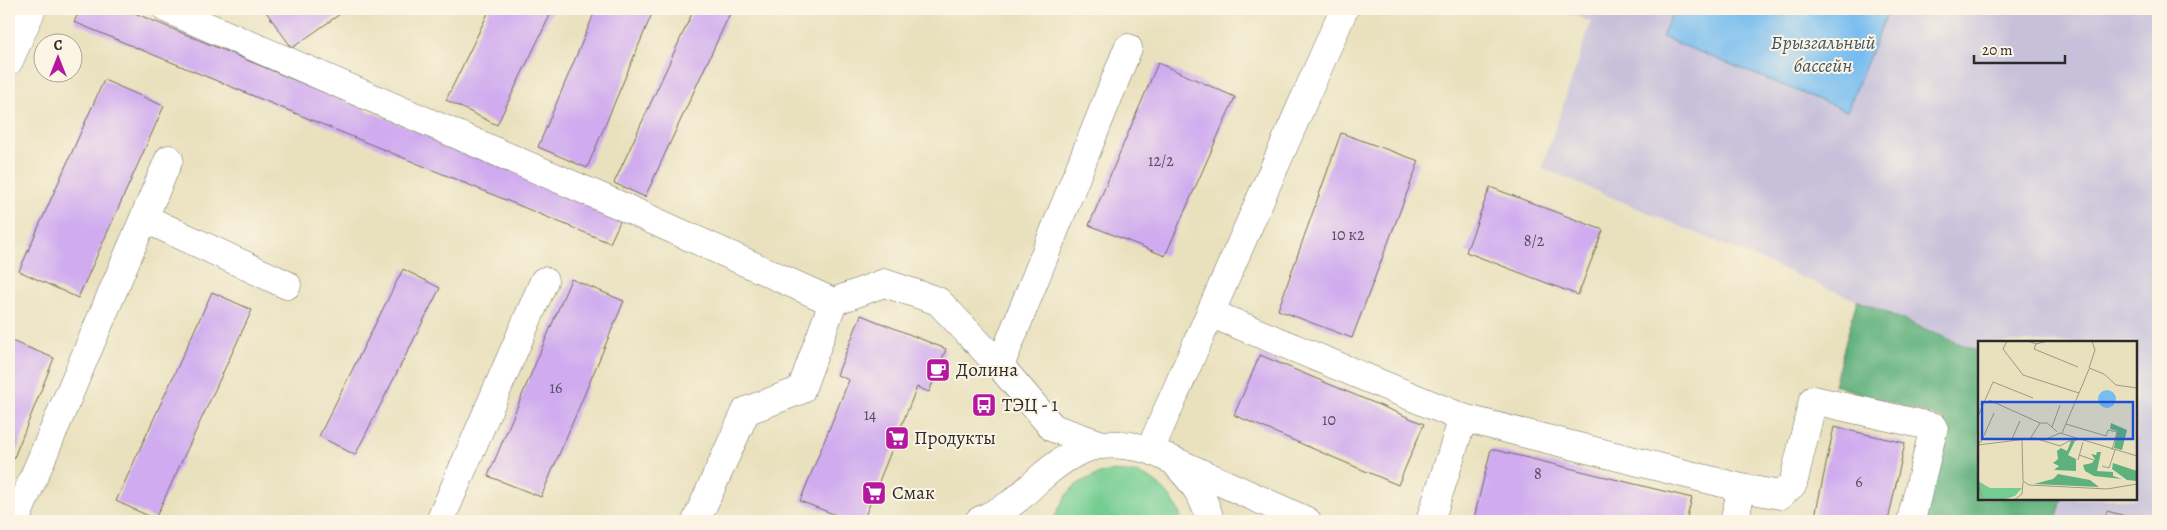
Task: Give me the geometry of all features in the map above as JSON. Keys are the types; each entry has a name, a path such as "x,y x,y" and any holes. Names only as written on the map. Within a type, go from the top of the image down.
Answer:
{"street":[{"path":"9,61 32,9"},
{"path":"167,9 619,205 833,302 884,283 938,301 1000,366 1053,428 1099,444"},
{"path":"1161,456 1210,314 1344,9"},
{"path":"1000,366 1128,48"},
{"path":"15,521 169,159"},
{"path":"144,218 287,285"},
{"path":"440,521 544,281"},
{"path":"696,521 746,411 801,390 833,302"},
{"path":"1210,314 1463,418 1742,488 1780,495 1793,484 1813,400 1934,427 1912,521"},
{"path":"1430,521 1463,418"},
{"path":"979,521 1009,505 1050,470 1075,452 1099,444 1125,444 1161,456 1307,521"},
{"path":"1161,456 1193,482 1207,506 1210,521"},
{"path":"1021,521 1031,493 1050,470"},
{"path":"1734,521 1742,488"}],"shaded area":[{"path":"1559,9 2158,9 2158,521 2056,521 2062,500 2137,500 2137,341 1978,341 1978,352 1542,168 1591,22"}],"green space":[{"path":"1857,300 1978,352 1978,500 2062,500 2056,521 1922,521 1944,419 1834,385"},
{"path":"1110,471 1130,472 1156,482 1172,500 1182,521 1053,521 1063,500 1074,487 1088,479"}],"water":[{"name":"Брызгальный бассейн","path":"1674,9 1889,9 1847,111 1662,37"}],"building":[{"path":"80,9 125,9 622,217 610,243 74,22"},
{"path":"264,9 347,9 292,48"},
{"path":"490,9 553,9 497,125 446,100"},
{"path":"596,9 654,9 587,168 538,147"},
{"path":"694,9 732,9 645,197 614,183"},
{"path":"1158,63 1235,97 1165,256 1089,225"},
{"path":"104,80 164,106 78,298 19,271"},
{"path":"1341,133 1419,161 1352,338 1278,310"},
{"path":"1490,187 1603,230 1578,295 1466,252"},
{"path":"403,269 440,288 355,455 319,436"},
{"path":"571,279 624,301 541,497 488,476"},
{"path":"212,292 252,310 155,519 116,501"},
{"path":"861,315 946,349 929,392 917,387 863,521 851,521 800,501 849,380 837,375"},
{"path":"9,340 54,358 9,470"},
{"path":"1260,355 1424,424 1398,485 1234,415"},
{"path":"1834,427 1905,443 1888,521 1814,521"},
{"path":"1491,449 1692,498 1686,521 1487,521 1474,518"},
{"path":"2107,511 2143,521 2104,521"},
{"path":"1789,518 1803,520 1803,521 1788,521"}],"place":[{"name":"Долина","path":"938,370"},
{"name":"ТЭЦ - 1","path":"984,405"},
{"name":"Продукты","path":"897,438"},
{"name":"Смак","path":"874,493"}]}
